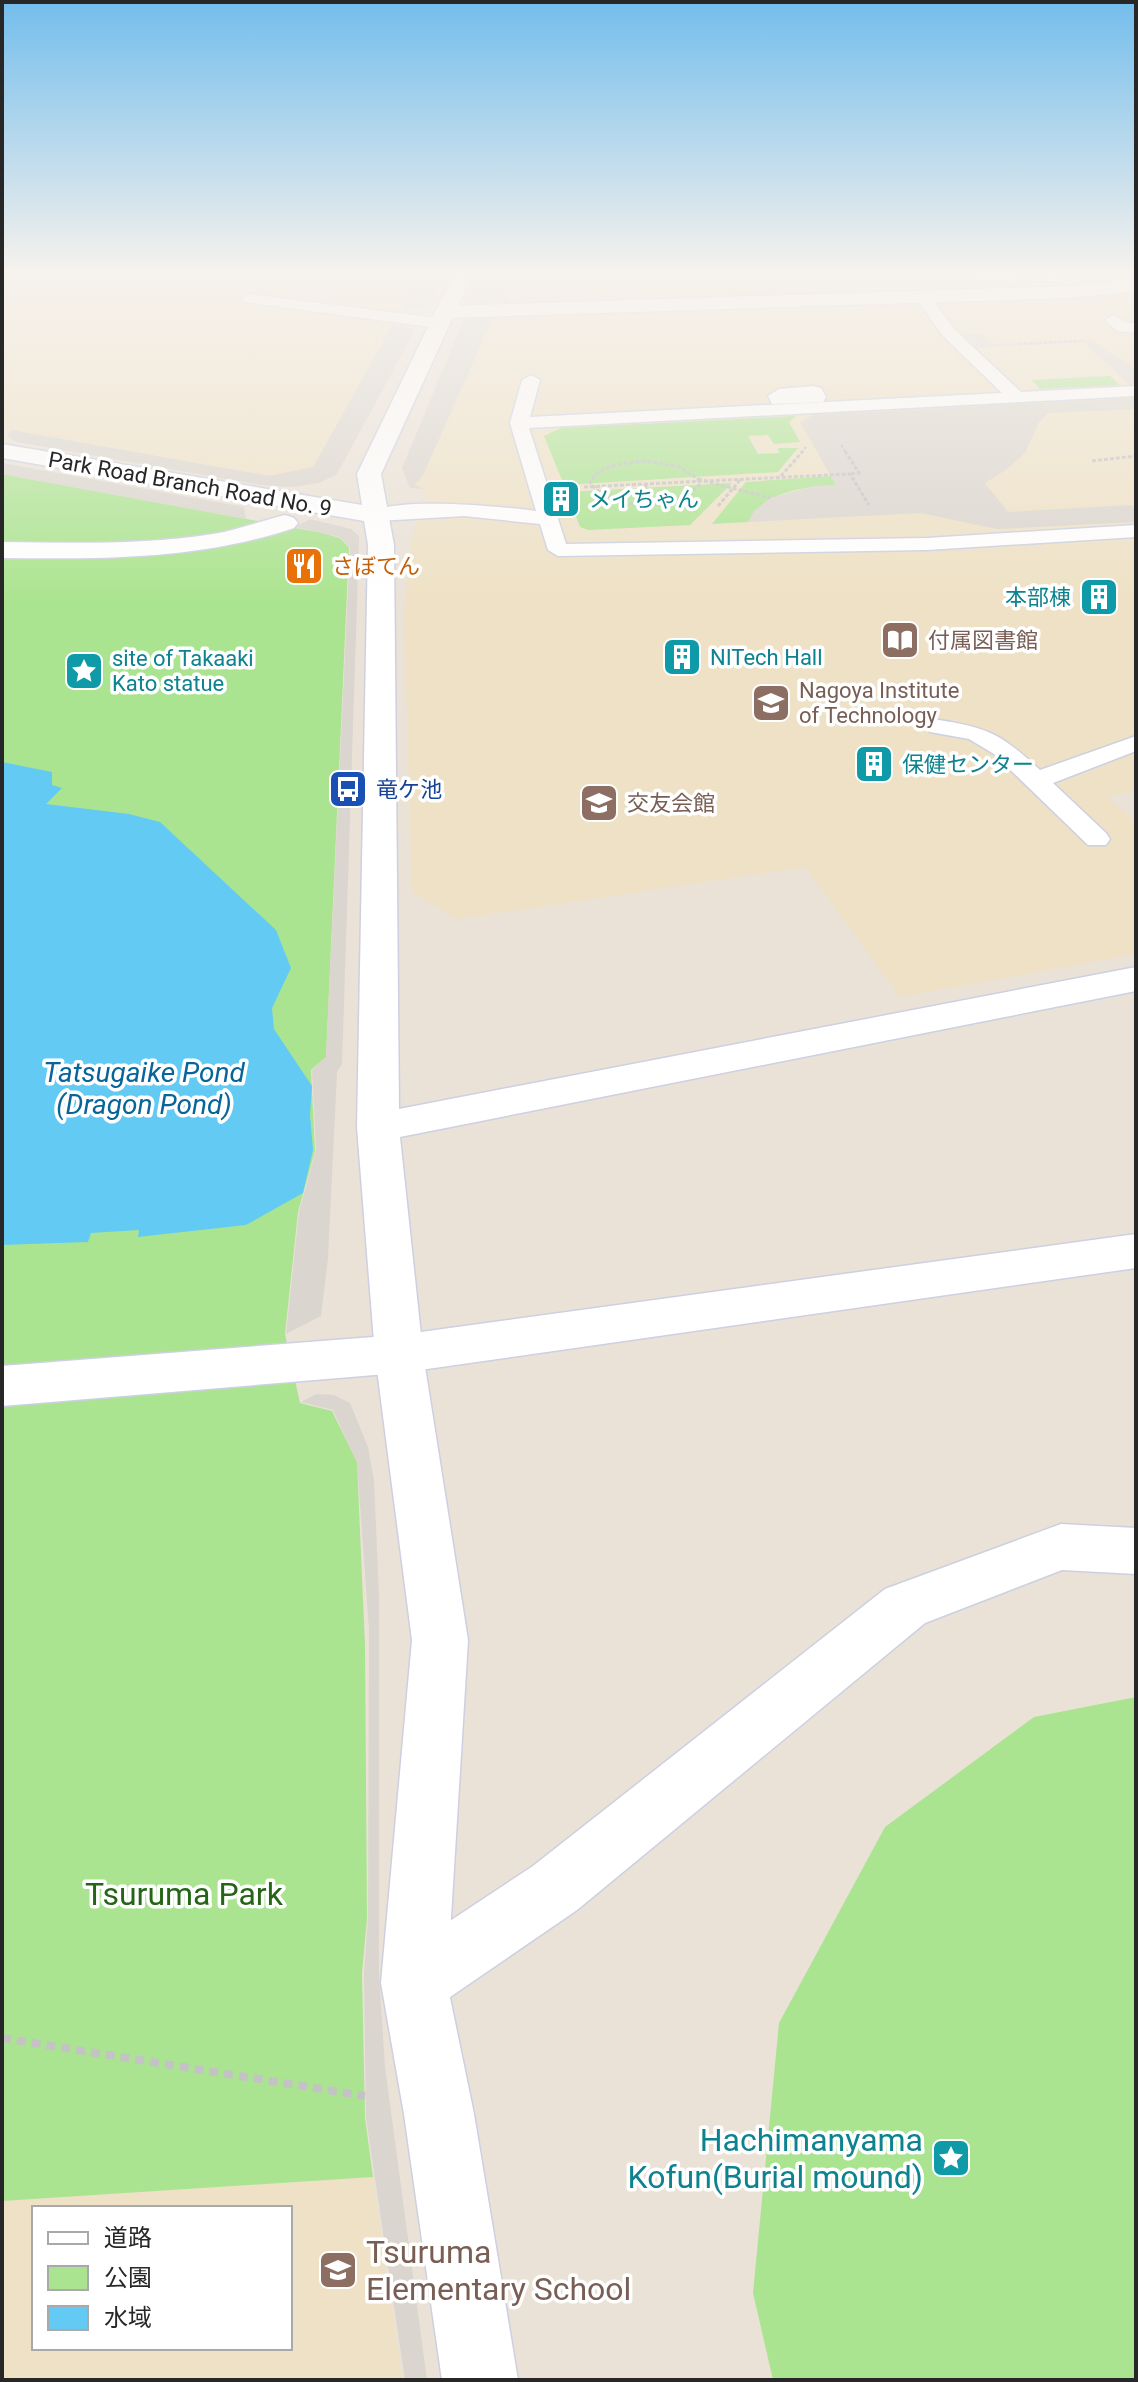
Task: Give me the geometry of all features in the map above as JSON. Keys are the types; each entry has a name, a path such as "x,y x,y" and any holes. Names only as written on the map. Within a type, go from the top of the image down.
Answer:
{"street":[{"path":"412,380 369,474 381,545 378,1127 399,1354 440,1640 414,1983 439,2114 480,2380"},
{"name":"Park Road Branch Road No. 9","path":"2,451 326,509 378,515"},
{"path":"2,550 116,551 182,547 236,539 285,523"},
{"path":"378,1127 1136,979"},
{"path":"2,1386 399,1354 1136,1251"},
{"path":"414,1983 555,1888 905,1606 1061,1547 1136,1551"}],"lane":[{"path":"531,380 519,423 558,550 927,544 1136,531"},
{"path":"999,380 1018,398"},
{"path":"519,423 1136,391"},
{"path":"378,515 428,508 475,509 549,519"},
{"path":"939,727 976,733 1003,749 1097,839"},
{"path":"1037,780 1136,743"}],"path":[{"path":"539,490 859,473 834,433"},
{"path":"780,476 812,440"},
{"path":"1092,461 1136,456"},
{"path":"698,479 694,492 685,498 654,504 636,504 604,496 594,490 590,483 593,476 613,465 647,461 680,467 698,479 770,498"},
{"path":"850,474 877,515"},
{"path":"645,484 654,504"},
{"path":"2,2038 365,2096"}],"shaded area":[{"path":"2,380 362,380 313,467 269,476 2,428"},
{"path":"362,380 388,380 337,474 319,483 293,487 260,485 17,442 7,436 12,430 269,476 313,467"},
{"path":"439,380 465,380 423,475 414,485 424,489 410,488 402,468"},
{"name":"Nagoya Institute of Technology","path":"464,380 1136,380 1136,791 1107,796 1136,823 1136,954 900,997 805,867 457,919 412,892 404,616 411,539 426,500 423,489 414,486 423,475"},
{"path":"1125,380 1136,380 1136,387"},
{"path":"1136,398 1136,409 1048,413 1039,422 1025,453 985,483 1008,512 1132,505 1136,510 1136,522 997,529 921,513 748,522 754,511 770,498 814,486 836,485 800,422 813,415"},
{"path":"2,463 244,507 246,519 2,474"},
{"path":"310,519 351,529 359,536 359,542 342,1064 337,1072 328,1258 321,1316 286,1334 299,1212 316,1150 312,1070 326,1057 350,547 340,537 295,527"},
{"path":"316,1394 334,1395 350,1403 368,1447 374,1480 379,1595 379,1973 385,2067 427,2380 405,2380 366,2118 364,1973 368,1918 369,1629 357,1463 333,1410 301,1402"},
{"name":"Tsuruma Elementary School","path":"373,2177 402,2380 2,2380 2,2201"}],"green space":[{"path":"1032,380 1114,380 1119,385 1040,389"},
{"path":"796,416 789,422 800,442 774,444 768,435 748,436 758,454 779,453 778,448 798,448 778,472 564,485 544,436 561,428"},
{"name":"Tsuruma Park","path":"2,474 323,533 340,538 349,547 326,1057 311,1070 315,1151 298,1212 285,1334 300,1403 332,1411 357,1462 365,1645 367,1918 362,1973 365,2118 373,2177 2,2201"},
{"path":"831,476 836,485 798,489 774,497 764,503 748,522 712,524 746,482"},
{"path":"732,483 690,525 588,530 580,527 567,492"},
{"name":"Hachimanyama Kofun(Burial mound)","path":"1136,1697 1136,2380 773,2380 753,2293 779,2023 885,1827 1034,1717"}],"water":[{"name":"Tatsugaike Pond (Dragon Pond)","path":"2,762 52,772 52,785 62,788 46,804 129,814 160,822 276,930 291,968 272,1008 274,1029 312,1086 310,1115 313,1150 303,1193 246,1225 138,1237 139,1230 91,1233 88,1242 2,1245"}],"place":[{"name":"メイちゃん","path":"561,499"},
{"name":"さぼてん","path":"304,566"},
{"name":"本部棟","path":"1099,597"},
{"name":"付属図書館","path":"900,640"},
{"name":"NITech Hall","path":"682,657"},
{"name":"site of Takaaki Kato statue","path":"84,671"},
{"name":"Nagoya Institute of Technology","path":"771,703"},
{"name":"保健センター","path":"874,764"},
{"name":"竜ケ池","path":"348,789"},
{"name":"交友会館","path":"599,803"},
{"name":"Hachimanyama Kofun(Burial mound)","path":"951,2158"},
{"name":"Tsuruma Elementary School","path":"338,2270"}]}
